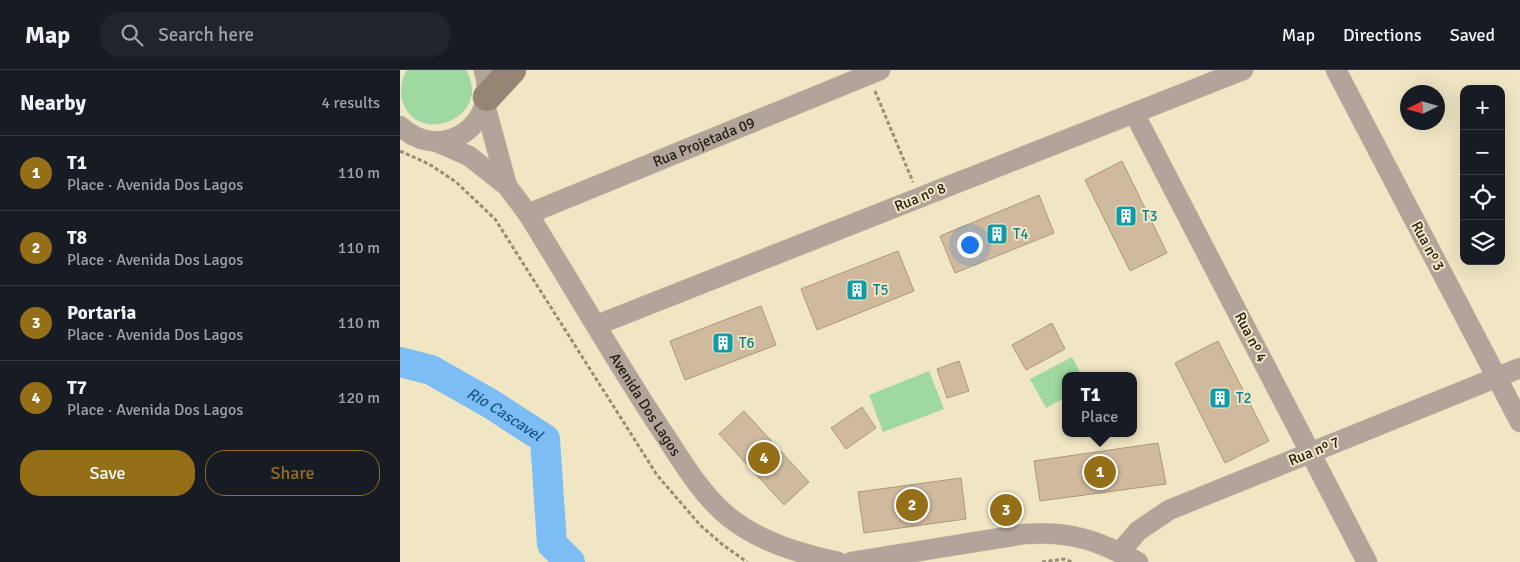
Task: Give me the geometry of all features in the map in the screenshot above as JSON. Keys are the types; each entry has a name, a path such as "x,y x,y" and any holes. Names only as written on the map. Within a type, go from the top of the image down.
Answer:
{"street":[{"path":"437,142 455,138 470,129 482,114 486,101 487,81 484,70"},
{"path":"486,101 512,70"},
{"name":"Rua nº 8","path":"597,325 1243,70"},
{"name":"Rua nº 3","path":"1336,70 1520,422"},
{"name":"Rua Projetada 09","path":"528,214 874,72"},
{"path":"486,101 507,186"},
{"name":"Rua nº 4","path":"1134,113 1367,562"},
{"path":"402,130 422,140 437,142 469,156 507,186"},
{"name":"Avenida Dos Lagos","path":"507,186 528,214 643,403 697,483 728,517 757,537 798,553 838,562"},
{"name":"Rua nº 7","path":"1120,552 1138,531 1169,510 1520,368"},
{"path":"851,562 1016,536 1050,533 1090,539 1138,562"}],"path":[{"path":"874,72 920,197"},
{"path":"400,151 430,164 456,182 495,218 656,475 700,525 747,562"},
{"path":"1042,562 1064,559 1072,562"}],"green space":[{"path":"407,70 466,70 472,87 470,101 462,113 450,121 436,124 422,123 410,115 402,100 403,77"},
{"path":"1072,357 1080,372 1062,372 1062,399 1046,408 1030,379"},
{"path":"929,371 944,409 883,432 869,395"}],"building":[{"name":"T3","path":"1122,161 1167,253 1130,271 1085,180"},
{"name":"T4","path":"1039,195 1054,233 955,273 940,236"},
{"name":"T5","path":"898,251 914,291 817,330 801,289"},
{"name":"T6","path":"761,306 776,345 685,380 670,341"},
{"path":"1052,323 1065,349 1026,370 1012,345"},
{"name":"T2","path":"1218,341 1269,441 1225,463 1175,363"},
{"path":"959,361 969,391 947,398 937,369"},
{"path":"862,407 876,428 846,449 831,428"},
{"path":"744,411 809,482 784,505 719,434"},
{"path":"1158,443 1166,484 1040,501 1034,461"},
{"path":"961,478 966,519 864,533 858,492"},
{"path":"1018,502 1019,515 993,518 992,504"}],"waterway":[{"name":"Rio Cascavel","path":"400,362 431,370 491,404 545,439 552,544 570,562"}],"place":[{"name":"T3","path":"1126,216"},
{"name":"T4","path":"997,234"},
{"name":"T5","path":"857,290"},
{"name":"T6","path":"723,343"},
{"name":"T2","path":"1220,398"},
{"name":"T7","path":"764,458"},
{"name":"T1","path":"1100,472"},
{"name":"T8","path":"912,505"},
{"name":"Portaria","path":"1006,510"}]}
